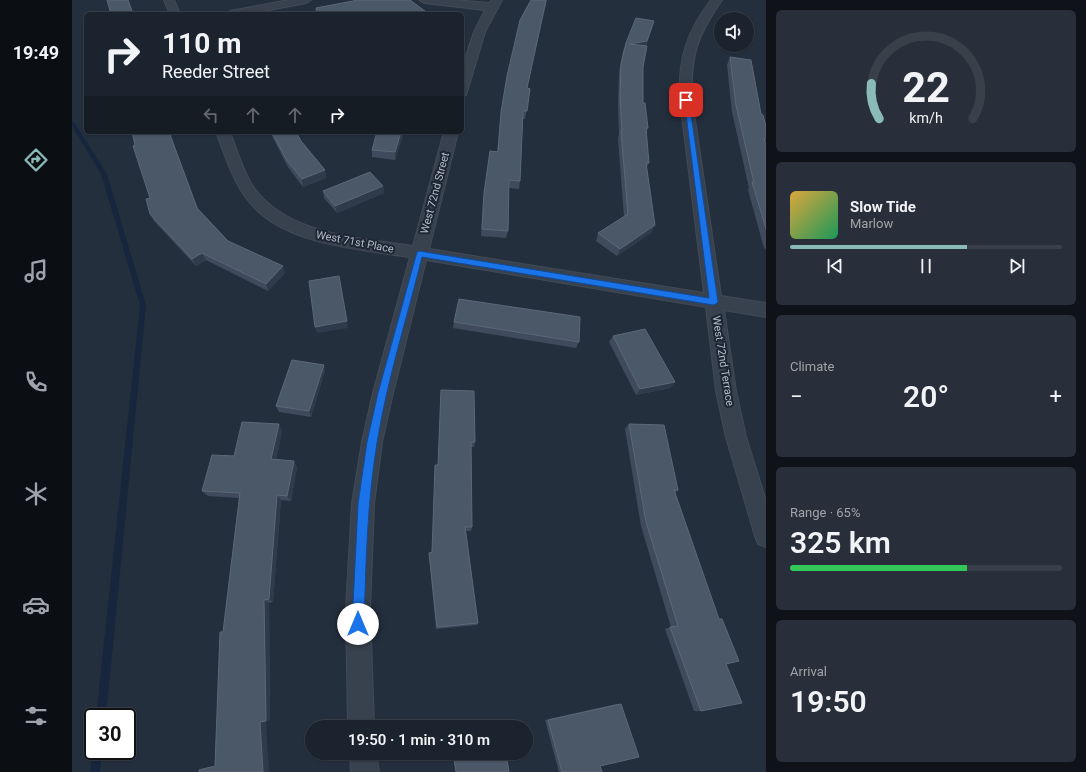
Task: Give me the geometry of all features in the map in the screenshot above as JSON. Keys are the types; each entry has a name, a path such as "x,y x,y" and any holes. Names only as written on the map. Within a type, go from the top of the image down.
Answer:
{"street":[{"path":"170,0 174,12"},
{"path":"241,12 306,0"},
{"path":"424,0 495,4"},
{"name":"West 72nd Terrace","path":"717,0 698,26 690,45 686,63 685,82 726,392 736,437 766,536"},
{"path":"464,85 485,17 495,4"},
{"name":"West 71st Place","path":"224,134 246,187 255,199 284,221 302,230 322,237 766,310"},
{"name":"West 72nd Street","path":"361,720 358,609 363,504 372,442 383,393 451,134"},
{"path":"364,760 365,772"}],"building":[{"path":"107,0 128,0 132,12 110,12"},
{"path":"358,0 410,0 426,12 317,12 316,8"},
{"path":"531,0 546,0 527,88 530,89 527,111 523,111 520,181 509,180 508,231 482,229 484,193 490,151 498,152 501,112 507,76 520,20"},
{"path":"636,18 654,21 647,41 629,44 647,46 643,67 643,103 645,103 648,128 646,128 649,163 646,163 655,225 620,249 598,233 628,214 621,131 621,64 626,43"},
{"path":"730,57 751,60 761,114 763,115 766,126 766,139 764,138 766,147 766,229 752,182 754,183 736,105"},
{"path":"132,134 170,134 197,208 228,241 283,266 266,284 202,253 192,259 150,214 146,199 150,198 133,146 135,145"},
{"path":"273,134 297,134 301,141 325,170 302,179 286,159"},
{"path":"376,134 400,134 395,152 372,150"},
{"path":"370,172 383,186 335,206 323,191"},
{"path":"339,276 347,321 315,327 309,281"},
{"path":"459,299 580,317 579,342 454,322"},
{"path":"645,329 675,382 640,389 613,336"},
{"path":"292,360 324,365 309,411 276,406"},
{"path":"441,390 474,391 475,442 471,442 472,527 465,527 478,623 437,627 429,553 432,552 435,465 438,465"},
{"path":"242,422 279,424 271,459 294,461 287,496 277,495 269,599 264,600 266,721 260,722 263,772 199,772 199,770 215,766 220,632 223,632 240,493 202,491 212,455 234,456"},
{"path":"629,424 664,425 678,490 674,490 719,619 722,619 739,661 726,664 742,703 701,711 670,627 678,626 646,522"},
{"path":"621,704 639,757 600,766 602,772 562,772 548,720"},
{"path":"454,760 507,760 509,772 456,772"}],"waterway":[{"path":"72,122 104,174 143,305 102,708"},
{"path":"95,772 96,760"}],"route":[{"path":"358,624 363,504 372,442 383,393 419,254 713,302 686,100"}]}
